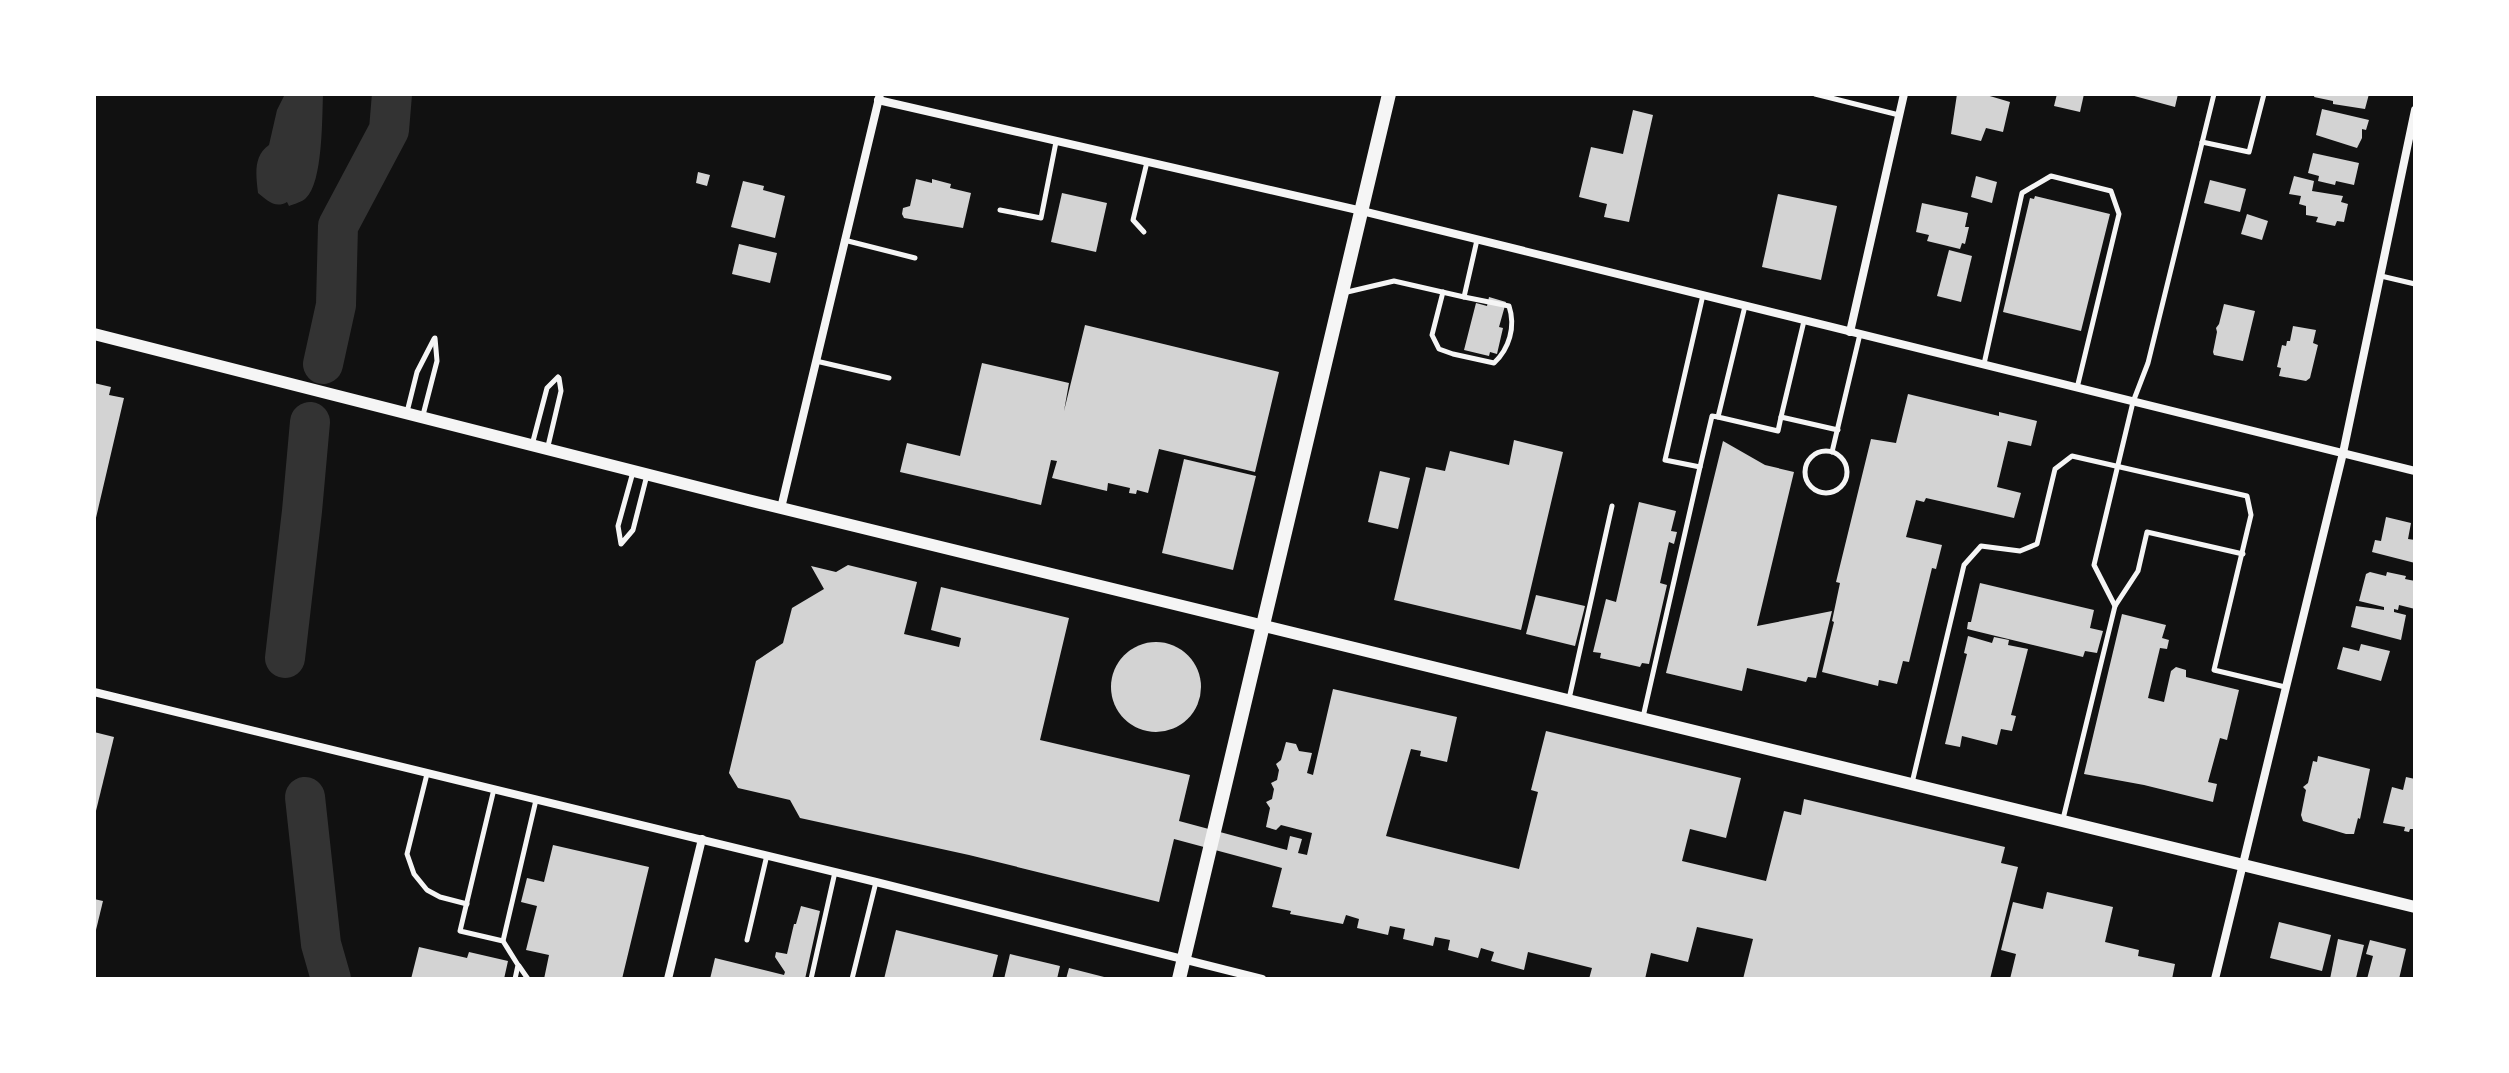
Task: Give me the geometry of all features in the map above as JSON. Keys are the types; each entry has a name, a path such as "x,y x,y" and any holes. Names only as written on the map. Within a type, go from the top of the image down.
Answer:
{"main road":[{"path":"1179,979 1389,94"}],"street":[{"path":"1850,332 1904,94"},
{"path":"781,508 879,97 1362,211 2415,471"},
{"path":"2215,979 2343,453 2413,132 2415,110"},
{"path":"94,334 781,508 2415,907"},
{"path":"94,692 1262,979"},
{"path":"668,979 702,839"}],"lane":[{"path":"1815,94 1899,115"},
{"path":"2115,606 2094,565 2133,402 2148,363 2214,94"},
{"path":"2202,142 2249,152 2264,94"},
{"path":"1000,210 1041,218 1056,141"},
{"path":"1144,232 1133,220 1147,162"},
{"path":"1983,365 2022,193 2051,176 2111,191 2119,214 2077,388"},
{"path":"844,240 915,258"},
{"path":"1464,297 1477,240"},
{"path":"2380,276 2415,284"},
{"path":"1342,293 1394,281 1509,306 1513,318 1506,352 1494,363 1439,349 1432,335 1443,292"},
{"path":"1700,467 1665,460 1703,295"},
{"path":"1718,417 1745,306"},
{"path":"1643,718 1712,416 1778,431 1804,320"},
{"path":"1832,452 1860,334"},
{"path":"407,414 417,372 435,338 437,361 423,418"},
{"path":"816,360 889,378"},
{"path":"532,446 547,388 558,377 561,391 547,449"},
{"path":"1781,417 1838,430"},
{"path":"1832,452 1846,466 1846,479 1831,493 1817,491 1806,475 1808,462 1819,453 1832,452"},
{"path":"1912,783 1964,565 1981,546 2020,551 2037,544 2055,469 2072,456 2247,496 2251,515 2214,670 2285,687"},
{"path":"633,471 618,526 621,544 633,530 648,474"},
{"path":"1569,700 1612,506"},
{"path":"2062,821 2115,606 2138,571 2147,532 2243,554"},
{"path":"427,773 407,854 414,874 427,890 467,904"},
{"path":"494,789 460,931 503,941 528,979"},
{"path":"503,941 536,800"},
{"path":"747,940 767,855"},
{"path":"811,979 835,872"},
{"path":"852,979 876,882"},
{"path":"515,979 518,965"}],"shaded area":[{"path":"285,94 323,94 316,178 306,198 289,206 287,202 279,205 271,203 258,193 256,173 258,160 269,145 277,110"}],"building":[{"path":"1957,94 1983,94 2010,102 2003,132 1986,128 1981,141 1951,134"},
{"path":"2057,94 2084,94 2080,112 2054,106"},
{"path":"2127,94 2178,94 2175,107"},
{"path":"2315,94 2369,94 2365,109 2333,104 2333,101 2314,97"},
{"path":"2322,109 2369,120 2366,130 2362,129 2357,148 2316,135"},
{"path":"1633,110 1653,115 1629,222 1604,217 1607,204 1579,197 1591,147 1623,154"},
{"path":"2313,153 2359,163 2354,185 2318,181 2319,176 2308,173"},
{"path":"698,172 710,175 707,186 696,183"},
{"path":"1976,176 1997,182 1992,203 1971,197"},
{"path":"2294,176 2314,181 2312,191 2343,196 2341,202 2348,204 2344,222 2337,221 2335,226 2316,222 2318,217 2306,215 2306,206 2299,204 2301,196 2289,194"},
{"path":"916,179 932,183 932,179 971,193 963,228 904,218 903,208 910,206"},
{"path":"2210,180 2246,189 2240,212 2204,203"},
{"path":"743,181 785,196 775,238 731,227"},
{"path":"1062,193 1107,203 1096,252 1051,242"},
{"path":"1778,194 1837,206 1821,280 1762,267"},
{"path":"2035,196 2110,214 2081,331 2003,312 2030,198 2034,199"},
{"path":"1922,203 1968,213 1965,227 1969,227 1965,244 1962,243 1960,249 1927,241 1929,235 1916,232"},
{"path":"2247,214 2268,221 2262,240 2241,234"},
{"path":"739,244 777,253 770,283 732,274"},
{"path":"1949,250 1972,256 1961,302 1937,296"},
{"path":"1489,297 1506,302 1499,327 1503,328 1497,354 1490,352 1489,356 1464,350 1476,303 1487,306"},
{"path":"2224,304 2255,311 2243,361 2214,355 2213,352 2216,328"},
{"path":"1085,325 1279,372 1255,472 1159,449 1148,493 1137,490 1136,494 1129,493 1130,488 1108,483 1107,491 1052,478 1057,461 1051,460 1041,505 900,472 907,443 960,456 982,363 1069,383 1064,411"},
{"path":"2293,326 2316,330 2313,343 2318,345 2310,378 2306,381 2279,376 2281,368 2277,367 2282,345 2286,346 2290,341"},
{"path":"94,383 111,387 109,395 124,398 95,522"},
{"path":"1908,394 1999,416 1999,412 2037,421 2031,446 2008,441 1997,487 2021,493 2014,518 1926,498 1924,502 1916,500 1906,537 1942,545 1936,569 1932,568 1909,662 1903,661 1897,684 1879,680 1878,686 1822,672 1834,622 1840,583 1836,582 1871,439 1896,443"},
{"path":"1514,440 1563,452 1521,630 1394,600 1426,467 1445,471 1450,451 1509,465"},
{"path":"1723,441 1765,465 1794,472 1757,626 1832,611 1816,678 1808,677 1806,682 1747,668 1742,691 1666,673"},
{"path":"1184,459 1256,476 1233,570 1162,553"},
{"path":"1380,471 1410,478 1398,529 1368,522"},
{"path":"1639,502 1676,511 1671,531 1677,532 1674,544 1669,542 1660,583 1667,585 1649,664 1642,663 1640,667 1600,658 1601,653 1593,652 1606,599 1616,602"},
{"path":"2386,517 2411,523 2408,539 2415,540 2415,563 2372,552 2375,540 2381,541"},
{"path":"848,565 917,582 904,634 959,647 961,638 931,630 941,587 1069,618 1040,740 1190,775 1179,821 1287,850 1290,836 1302,839 1298,853 1307,855 1312,833 1281,825 1276,830 1266,827 1270,808 1266,802 1272,799 1274,789 1271,783 1277,780 1279,770 1276,764 1281,760 1286,742 1296,744 1299,751 1312,753 1307,773 1313,775 1333,689 1457,717 1447,762 1420,756 1421,751 1411,749 1386,836 1519,869 1538,792 1531,790 1546,731 1741,778 1726,838 1690,829 1682,861 1766,881 1784,811 1801,815 1804,799 2005,847 2001,863 2018,867 1990,979 1743,979 1753,939 1697,927 1688,962 1651,953 1645,979 1589,979 1592,968 1528,952 1524,970 1491,961 1494,952 1481,948 1478,958 1448,950 1450,940 1435,937 1433,946 1403,939 1405,929 1390,926 1388,935 1357,928 1359,919 1346,915 1343,924 1290,914 1291,911 1272,907 1282,868 1174,839 1159,902 969,855 800,818 790,800 738,788 729,773 756,661 783,643 792,608 824,589 811,566 836,572"},
{"path":"2387,572 2415,581 2415,609 2399,605 2398,610 2394,609 2394,612 2406,615 2401,640 2351,627 2356,606 2384,610 2384,607 2359,601 2366,574 2386,576"},
{"path":"1980,583 2094,610 2090,628 2103,631 2097,653 2085,651 2083,657 1967,629"},
{"path":"1536,595 1585,606 1575,646 1526,634"},
{"path":"2122,614 2166,625 2162,638 2169,640 2167,649 2160,648 2148,698 2164,702 2171,671 2176,667 2186,670 2186,677 2239,690 2227,740 2220,738 2208,782 2217,784 2213,802 2084,774"},
{"path":"1968,636 1992,643 1994,637 2009,640 2008,645 2028,649 2011,715 2016,716 2012,731 2001,729 1997,745 1962,736 1960,747 1945,744 1967,654 1964,653"},
{"path":"1147,642 1165,642 1181,649 1194,662 1201,678 1201,696 1194,712 1181,725 1165,732 1147,732 1131,725 1118,712 1111,696 1111,678 1118,662 1131,649"},
{"path":"2361,644 2390,651 2381,681 2337,669 2343,647 2359,651"},
{"path":"94,732 114,737 95,815 94,815"},
{"path":"2318,756 2370,769 2354,834 2303,821 2301,815 2306,790 2303,787 2308,783 2313,761 2317,762"},
{"path":"2406,777 2415,779 2415,829 2409,832 2404,831 2405,827 2383,823 2392,787 2403,790"},
{"path":"553,845 649,867 622,979 544,979 549,955 526,950 537,906 521,902 527,878 544,882"},
{"path":"2047,892 2113,907 2105,942 2139,950 2138,956 2175,964 2172,979 2010,979 2016,954 2001,950 2013,902 2043,909"},
{"path":"94,899 103,901 95,934 94,934"},
{"path":"801,906 820,911 805,979 710,979 715,958 784,975 775,957 776,952 787,954"},
{"path":"2279,922 2331,935 2322,971 2270,958"},
{"path":"896,930 998,955 992,979 884,979"},
{"path":"2338,939 2364,945 2356,978 2330,979"},
{"path":"2370,940 2406,949 2399,979 2367,979 2373,956 2366,954"},
{"path":"419,947 467,958 469,952 508,961 504,979 411,979"},
{"path":"1010,954 1060,966 1057,979 1004,979"},
{"path":"1069,968 1108,978 1108,979 1066,979"}],"waterway":[{"path":"323,364 336,305 338,226 389,130 392,94"},
{"path":"285,658 310,422"},
{"path":"305,797 321,944 331,979"}]}
